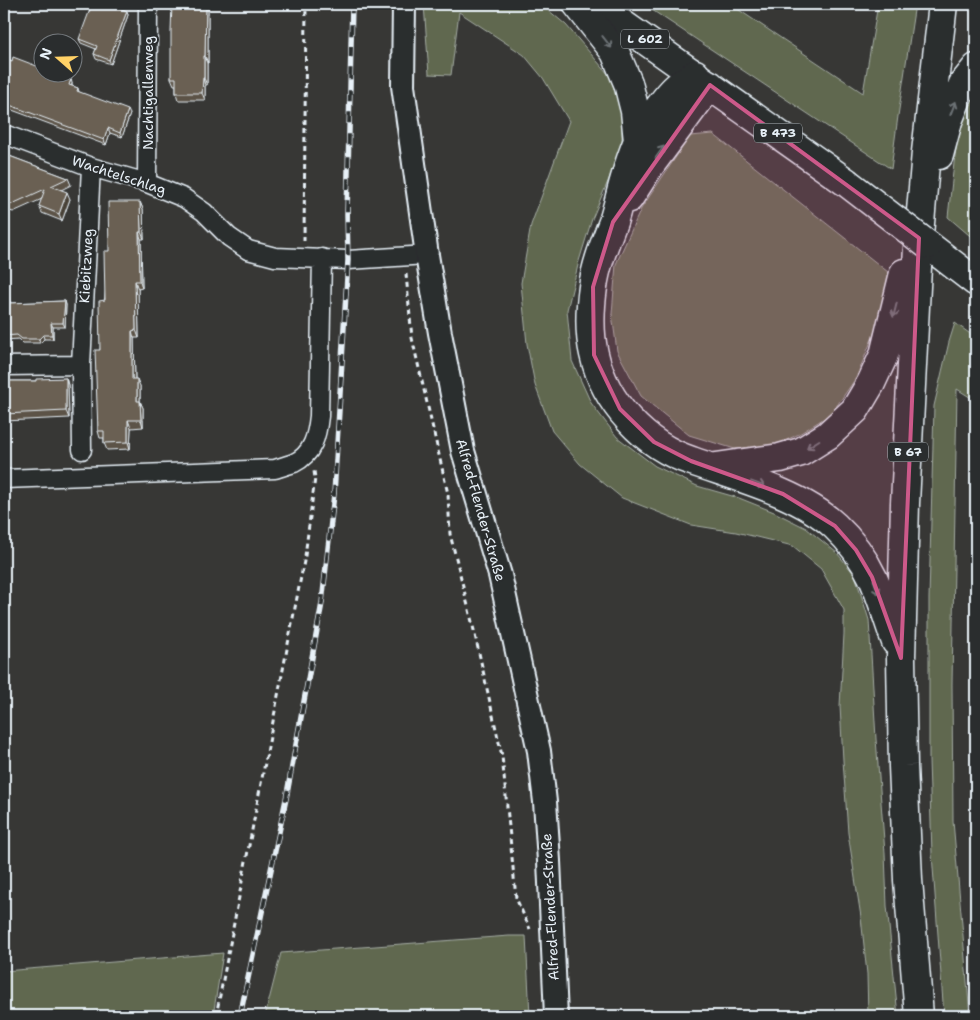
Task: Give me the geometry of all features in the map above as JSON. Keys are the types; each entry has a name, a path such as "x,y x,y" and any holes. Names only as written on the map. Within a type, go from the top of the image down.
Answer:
{"main road":[{"path":"577,4 615,52 628,83 635,111 638,141"},
{"name":"L 602","path":"594,4 702,80"},
{"name":"B 67","path":"919,1016 908,880 901,658 905,503 920,222 935,65 943,4"},
{"path":"712,468 780,458 801,452 828,435 855,410 871,383 884,355 911,246 920,222 948,122 962,84 976,68"},
{"path":"702,80 678,86 663,102 638,141 626,174 593,287 591,331 594,355 600,375 620,409 631,422 642,433 668,451 783,494 815,510 835,526 856,550 872,577 901,658"},
{"path":"613,222 702,80"},
{"name":"B 473","path":"702,80 846,182 976,282"}],"street":[{"name":"Nachtigallenweg","path":"147,183 148,4"},
{"name":"Alfred-Flender-Straße","path":"404,4 403,86 440,333 463,451 500,575 539,751 549,861 556,1016"},
{"name":"Wachtelschlag","path":"4,134 91,167 147,183 184,198 204,212 229,237 248,250 275,257 348,260 427,255"},
{"name":"Kiebitzweg","path":"82,450 82,365 91,167"},
{"path":"4,478 275,469 295,462 309,452 317,434 322,258"},
{"path":"4,366 82,365"}],"path":[{"path":"304,257 306,4"},
{"path":"405,257 412,338 448,494 450,534 502,756 516,898 534,937"},
{"path":"216,1016 306,556 315,478 309,452"}],"highlighted area":[{"path":"710,85 919,238 901,658 872,577 856,550 835,526 783,494 691,461 654,442 620,409 594,355 593,287 613,222"}],"green space":[{"path":"424,4 541,4 566,25 609,75 622,108 622,144 592,219 567,310 572,361 591,403 617,437 655,466 697,486 739,498 774,512 806,528 837,553 855,575 869,620 887,906 898,1016 868,1016 867,974 861,917 848,833 843,760 840,706 844,610 821,569 793,546 736,532 691,525 622,498 580,464 552,431 535,385 527,344 521,283 531,225 569,121 543,78 524,55 459,12 451,75 429,74"},
{"path":"643,4 730,4 863,93 878,4 915,4 891,169"},
{"path":"976,85 976,241 948,217 959,129"},
{"path":"713,134 888,272 889,283 876,329 856,378 831,414 799,434 778,444 735,449 689,435 641,396 617,351 612,314 616,264 641,209 690,136"},
{"path":"955,323 976,338 976,401 957,389 952,684 953,821 970,1016 944,1016 932,854 929,760 929,599 934,406"},
{"path":"526,936 530,1016 265,1016 281,953"},
{"path":"223,953 213,1016 4,1016 4,971"}],"building":[{"path":"92,4 115,4 114,6 127,11 109,60 94,54 97,46 82,40 82,32"},
{"path":"172,4 206,4 202,93 176,93 176,78 171,78"},
{"path":"13,57 32,64 32,82 70,82 69,85 78,88 77,91 128,110 120,133 108,128 104,140 4,103 4,58 12,61"},
{"path":"4,154 68,178 51,186 67,192 59,214 39,206 45,189 10,205 4,202"},
{"path":"108,202 140,202 140,281 135,281 136,330 132,331 132,379 137,379 137,401 140,401 141,420 128,420 128,442 104,443 104,431 98,431 95,350 100,350 99,301 105,300 104,251 109,251"},
{"path":"4,297 9,297 9,303 65,301 63,323 51,323 52,335 43,335 39,339 22,339 17,335 4,336"},
{"path":"66,378 66,411 4,414 4,381 36,381 36,379"}],"railway":[{"path":"240,1016 286,799 322,603 334,494 348,260 347,214 352,4"}]}
